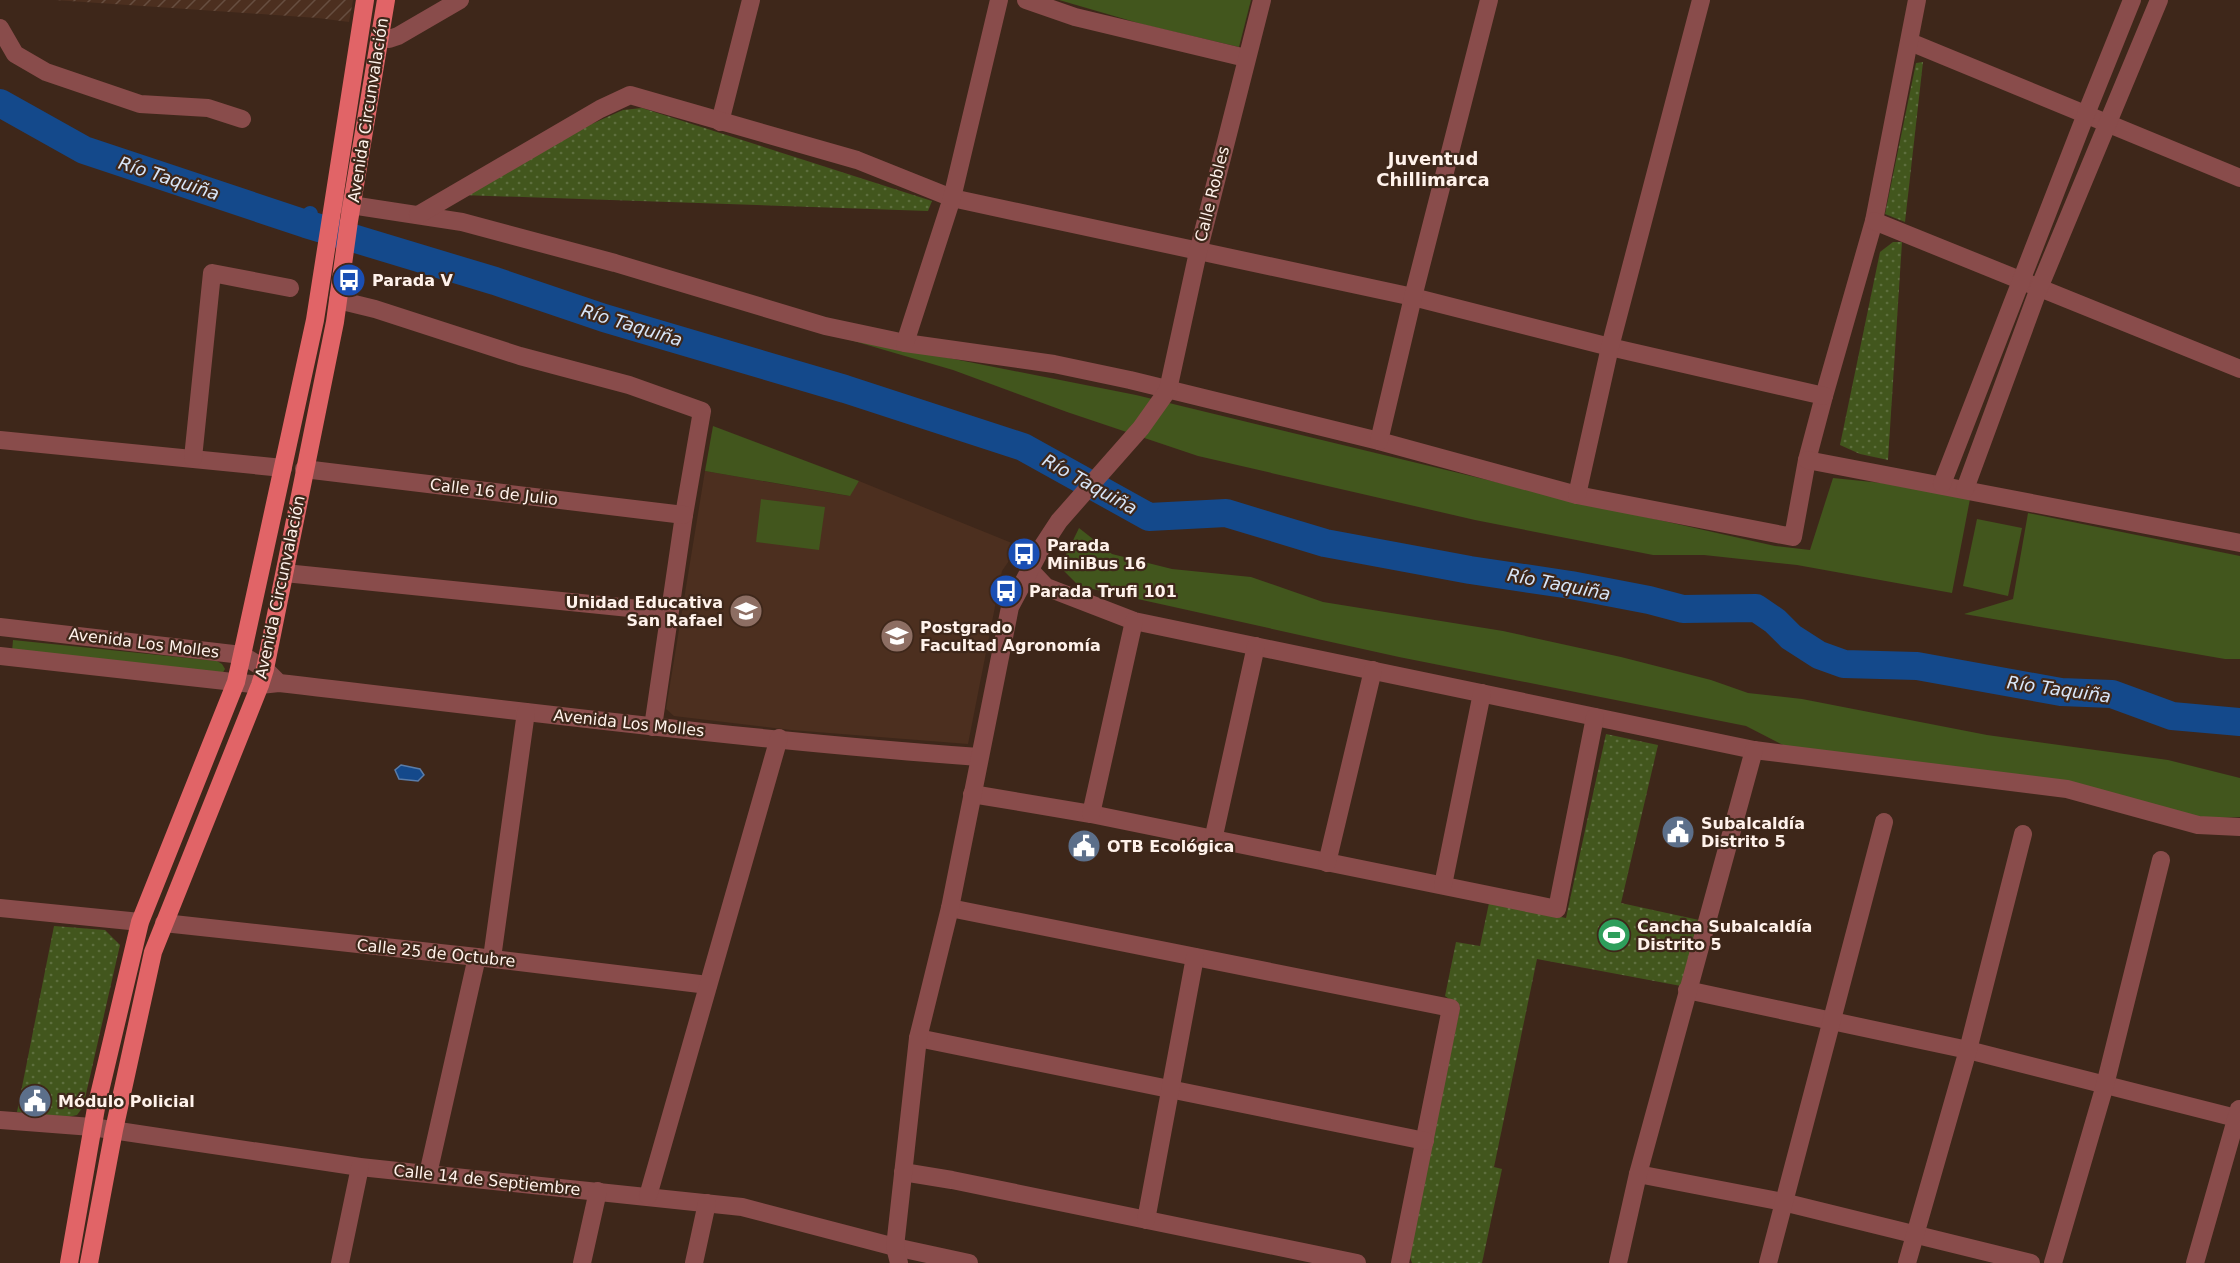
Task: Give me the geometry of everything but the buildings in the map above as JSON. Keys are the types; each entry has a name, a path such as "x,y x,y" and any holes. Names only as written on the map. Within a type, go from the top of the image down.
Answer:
{"main road":[{"name":"Avenida Circunvalación","path":"69,1263 92,1127 140,922 236,682 243,655 315,320 365,0"},
{"name":"Avenida Circunvalación","path":"89,1263 114,1130 153,952 262,677 335,322 386,0"},
{"path":"324,259 343,262"}],"street":[{"path":"379,38 389,39 398,36 460,0"},
{"path":"720,122 751,0"},
{"path":"905,343 952,198 999,0"},
{"path":"1026,0 1075,17 1246,58"},
{"name":"Calle Robles","path":"1168,390 1198,252 1262,0"},
{"path":"1378,441 1489,0"},
{"path":"1577,495 1610,347 1701,0"},
{"path":"332,210 351,213 418,215 462,222 615,263 825,326 905,343 1054,364 1378,441 1577,495 1793,537 1807,460 1874,221 1917,0"},
{"path":"1942,484 2132,0"},
{"path":"1965,489 2039,288 2159,0"},
{"path":"0,28 15,54 56,76 140,104 208,108 242,119"},
{"path":"1910,42 2240,178"},
{"path":"418,215 600,109 630,95 857,160 952,198 1413,297 1610,347 1824,396"},
{"path":"1874,221 2240,369"},
{"path":"193,458 212,273 290,288"},
{"path":"338,300 375,309 520,356 629,385 702,411 684,515 653,727"},
{"path":"897,1255 903,1172 918,1038 950,908 1010,607 1059,521 1141,428 1168,390"},
{"path":"0,440 283,468"},
{"path":"1807,460 1942,484 2240,543"},
{"name":"Calle 16 de Julio","path":"304,469 684,515"},
{"path":"1030,570 1046,586 1134,621 1754,750 2067,789 2198,825 2240,827"},
{"path":"285,573 669,612"},
{"path":"1091,814 1134,621"},
{"name":"Avenida Los Molles","path":"0,627 243,655 262,677 279,683 653,727 883,750 979,757"},
{"path":"1213,840 1256,646"},
{"name":"Avenida Los Molles","path":"0,656 236,682 262,677"},
{"path":"1327,863 1373,670"},
{"path":"1443,885 1482,693"},
{"path":"428,1174 485,957 526,712"},
{"path":"972,794 1091,814 1557,909 1595,717"},
{"path":"648,1196 779,738"},
{"path":"1618,1263 1638,1174 1754,750"},
{"path":"1768,1263 1884,822"},
{"path":"1907,1263 1968,1050 2023,834"},
{"path":"2053,1263 2105,1085 2161,860"},
{"path":"0,908 140,922"},
{"path":"950,908 1451,1008 1400,1263"},
{"name":"Calle 25 de Octubre","path":"164,923 485,957 708,985"},
{"path":"1146,1220 1195,957"},
{"path":"1687,990 1968,1050 2105,1085 2239,1115 2195,1263"},
{"path":"918,1038 1425,1141"},
{"name":"Calle 14 de Septiembre","path":"0,1120 92,1127 360,1167 742,1207 897,1255 969,1263"},
{"path":"340,1263 360,1167"},
{"path":"903,1172 1357,1263"},
{"path":"1638,1174 1783,1202 2031,1263"},
{"path":"582,1263 598,1191"},
{"path":"694,1263 707,1203"}],"shaded area":[{"path":"55,0 353,0 349,22"},
{"path":"705,471 849,496 859,481 1019,546 1002,571 968,744 791,730 674,716 666,709"}],"green space":[{"path":"1059,0 1251,0 1239,47 1145,25"},
{"path":"1923,62 1905,222 1885,214 1916,63"},
{"path":"642,108 932,201 928,211 462,195 585,127 623,110"},
{"path":"1893,242 1902,242 1888,460 1860,454 1840,445 1880,252"},
{"path":"833,335 1136,395 1570,500 1775,546 1810,550 1833,478 1902,485 1970,499 1952,593 1797,565 1704,555 1653,555 1475,520 1198,456 1067,412 953,370"},
{"path":"713,426 859,481 850,496 705,471"},
{"path":"761,499 825,507 819,550 756,542"},
{"path":"2028,513 2240,556 2240,659 2225,659 1964,614 2013,599"},
{"path":"1977,519 2022,528 2008,596 1963,586"},
{"path":"1079,528 1112,554 1172,569 1251,577 1323,602 1503,631 1621,657 1711,680 1748,693 1802,699 1987,735 2168,760 2240,778 2240,817 2196,819 1787,747 1746,726 1399,657 1079,586 1060,567"},
{"path":"13,640 217,661 225,669 222,674 12,652"},
{"path":"1606,734 1658,745 1621,903 1699,920 1681,986 1537,959 1494,1167 1502,1169 1482,1263 1412,1263 1409,1255 1460,1007 1445,996 1456,942 1480,946 1489,903 1566,918"},
{"path":"54,926 105,930 120,945 83,1107 77,1115 68,1117 17,1112"}],"water":[{"path":"401,765 420,769 424,775 418,781 399,779 395,770"}],"waterway":[{"name":"Río Taquiña","path":"0,103 84,150 306,224 495,281 604,318 845,389 1023,447 1149,517 1226,513 1325,543 1470,570 1571,585 1683,609 1756,608 1775,621 1791,637 1819,655 1844,664 1917,666 2061,692 2112,694 2172,716 2240,722"},
{"path":"306,224 310,214"}],"place":[{"name":"Parada V","path":"349,280"},
{"name":"Parada MiniBus 16","path":"1024,554"},
{"name":"Parada Trufi 101","path":"1006,591"},
{"name":"Unidad Educativa San Rafael","path":"746,611"},
{"name":"Postgrado Facultad Agronomía","path":"897,636"},
{"name":"Subalcaldía Distrito 5","path":"1678,832"},
{"name":"OTB Ecológica","path":"1084,846"},
{"name":"Cancha Subalcaldía Distrito 5","path":"1614,935"},
{"name":"Módulo Policial","path":"35,1101"}],"district":[{"name":"Juventud Chillimarca","path":"1433,168"}]}
